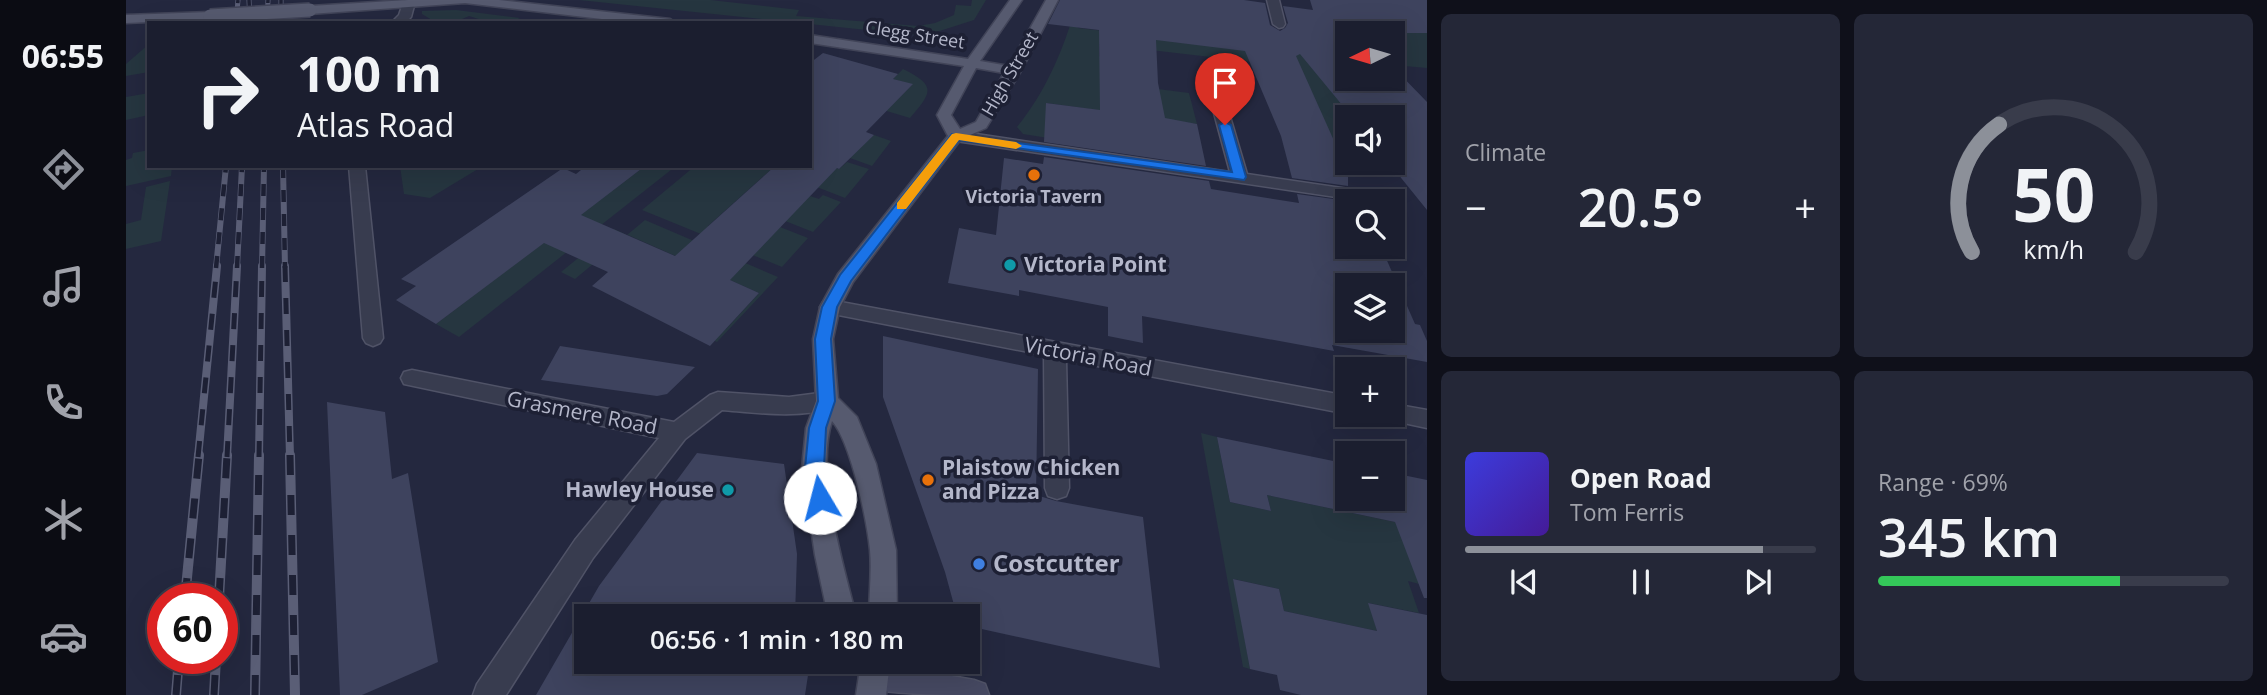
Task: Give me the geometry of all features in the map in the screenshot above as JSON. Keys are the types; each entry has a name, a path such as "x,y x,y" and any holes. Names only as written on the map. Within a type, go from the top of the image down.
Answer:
{"main road":[{"path":"126,19 310,10 373,2 462,0"},
{"path":"468,0 501,1 655,21"},
{"name":"High Street","path":"956,136 944,115 972,63 1016,0"},
{"name":"High Street","path":"839,604 828,555 814,468 818,428 827,401 823,339 830,307 845,279 956,136 981,125 1052,0"},
{"name":"Clegg Street","path":"812,39 1014,71"},
{"path":"827,401 849,424 864,464 883,550 883,604"}],"street":[{"path":"1273,0 1279,24"},
{"path":"400,21 405,17 409,2"},
{"path":"1211,76 1240,177"},
{"path":"956,136 1335,192"},
{"path":"357,168 373,338"},
{"name":"Victoria Road","path":"830,307 1335,403"},
{"path":"1055,351 1057,488"},
{"name":"Grasmere Road","path":"412,378 677,432 718,401 789,406 827,401"},
{"path":"1405,415 1427,419"},
{"path":"488,695 584,549 677,432"},
{"path":"872,674 974,695"}],"shaded area":[{"path":"579,0 710,0 799,10 796,16 918,26 954,15 956,5 971,6 972,0 986,0 974,20 924,36 812,24 812,21 780,21"},
{"path":"456,10 520,18 513,21 485,21 469,16 458,21 431,21 422,11"},
{"path":"1427,14 1427,68 1405,66 1405,22"},
{"path":"1073,16 1078,28 1174,39 1175,42 1328,56 1329,72 1335,84 1335,91 1339,91 1346,105 1335,105 1335,159 1262,63 1099,44 1099,56 1150,88 1189,93 1197,124 1047,103 1048,138 1023,134 1017,127 1051,74"},
{"path":"147,46 147,72 126,76 126,64"},
{"path":"903,69 926,85 926,96 910,118 812,89 895,102 912,85 893,79"},
{"path":"147,93 147,115 126,120 126,97"},
{"path":"874,135 891,141 872,166 839,154 867,141"},
{"path":"147,150 147,168 172,168 171,176 126,186 126,160 132,158 133,153"},
{"path":"847,162 869,169 845,198 809,184 828,165 839,169"},
{"path":"400,168 480,168 430,198 404,194"},
{"path":"642,168 673,168 459,337 436,324"},
{"path":"693,168 773,168 708,226 780,227 808,238 782,267 642,210"},
{"path":"170,181 161,241 126,249 126,224 141,220 146,187"},
{"path":"823,195 841,202 813,232 775,217 810,196 819,199"},
{"path":"645,220 778,277 717,342 702,335 726,329 759,293 628,235 575,279 561,272 614,229 627,235"},
{"path":"1201,433 1217,437 1230,502 1271,511 1267,495 1395,522 1427,586 1408,581 1419,613 1369,603 1377,631 1284,611 1279,589 1234,579 1250,669 1243,667"}],"building":[{"path":"1060,0 1244,0 1265,3 1270,25 1280,31 1288,23 1283,6 1313,10 1310,0 1427,0 1427,33 1405,33 1405,21 1335,21 1335,91 1405,91 1405,79 1427,102 1427,210 1399,175 1405,175 1405,105 1342,105 1300,54 1296,56 1335,143 1335,175 1348,175 1348,186 1292,178 1281,136 1245,51 1156,40 1158,83 1165,118 1197,124 1206,166 1044,142 1046,103 1100,110 1099,30 1048,24"},
{"path":"823,53 898,74 893,79 913,84 866,132 874,135 837,168 730,280 759,293 710,346 592,286 608,272 544,243 436,324 396,300 416,286 401,279 563,168 576,174 584,168 642,168 581,215 675,256 773,168 812,168 812,61"},
{"path":"1044,157 1209,181 1211,189 1299,203 1297,194 1335,199 1335,259 1386,259 1392,273 1335,273 1335,343 1405,343 1405,301 1415,324 1420,325 1427,341 1427,362 1332,345 1334,351 1142,316 1143,343 1108,336 1108,307 1019,290 1019,296 948,283 959,228 996,235 1004,158 1043,164"},
{"path":"883,336 1038,369 1036,495 1143,517 1160,668 980,629 980,604 954,604 883,397"},
{"path":"560,346 695,367 667,394 657,396 541,380"},
{"path":"327,402 385,412 392,479 408,473 438,662 362,695 340,695"},
{"path":"1217,437 1335,461 1335,509 1267,495 1271,511 1230,502"},
{"path":"697,453 784,464 797,554 795,604 589,604"},
{"path":"1405,475 1427,480 1427,598 1424,598 1395,522 1343,511 1405,511"},
{"path":"1233,579 1279,589 1284,611 1377,631 1368,603 1427,615 1427,695 1301,695 1280,690 1277,675 1250,669"},
{"path":"574,629 574,674 808,674 805,695 536,695"}],"railway":[{"path":"236,21 238,0"},
{"path":"249,0 250,21"},
{"path":"267,21 268,0"},
{"path":"281,0 281,21"},
{"path":"216,268 226,168"},
{"path":"237,268 242,168"},
{"path":"262,268 264,168"},
{"path":"283,168 285,268"},
{"path":"198,457 217,266"},
{"path":"227,457 237,266"},
{"path":"259,457 262,266"},
{"path":"285,266 290,457"},
{"path":"186,583 199,455"},
{"path":"220,583 227,455"},
{"path":"255,695 259,455"},
{"path":"290,455 295,695"},
{"path":"176,695 178,674"},
{"path":"214,695 215,674"}],"slow traffic":[{"path":"901,206 956,136 1016,146"}],"place":[{"name":"Victoria Tavern","path":"1034,175"},
{"name":"Victoria Point","path":"1010,265"},
{"name":"Plaistow Chicken and Pizza","path":"928,480"},
{"name":"Hawley House","path":"728,490"},
{"name":"Costcutter","path":"979,564"}],"route":[{"path":"820,498 814,468 818,428 827,401 823,339 830,307 845,279 956,136 1240,177 1225,125"}]}
